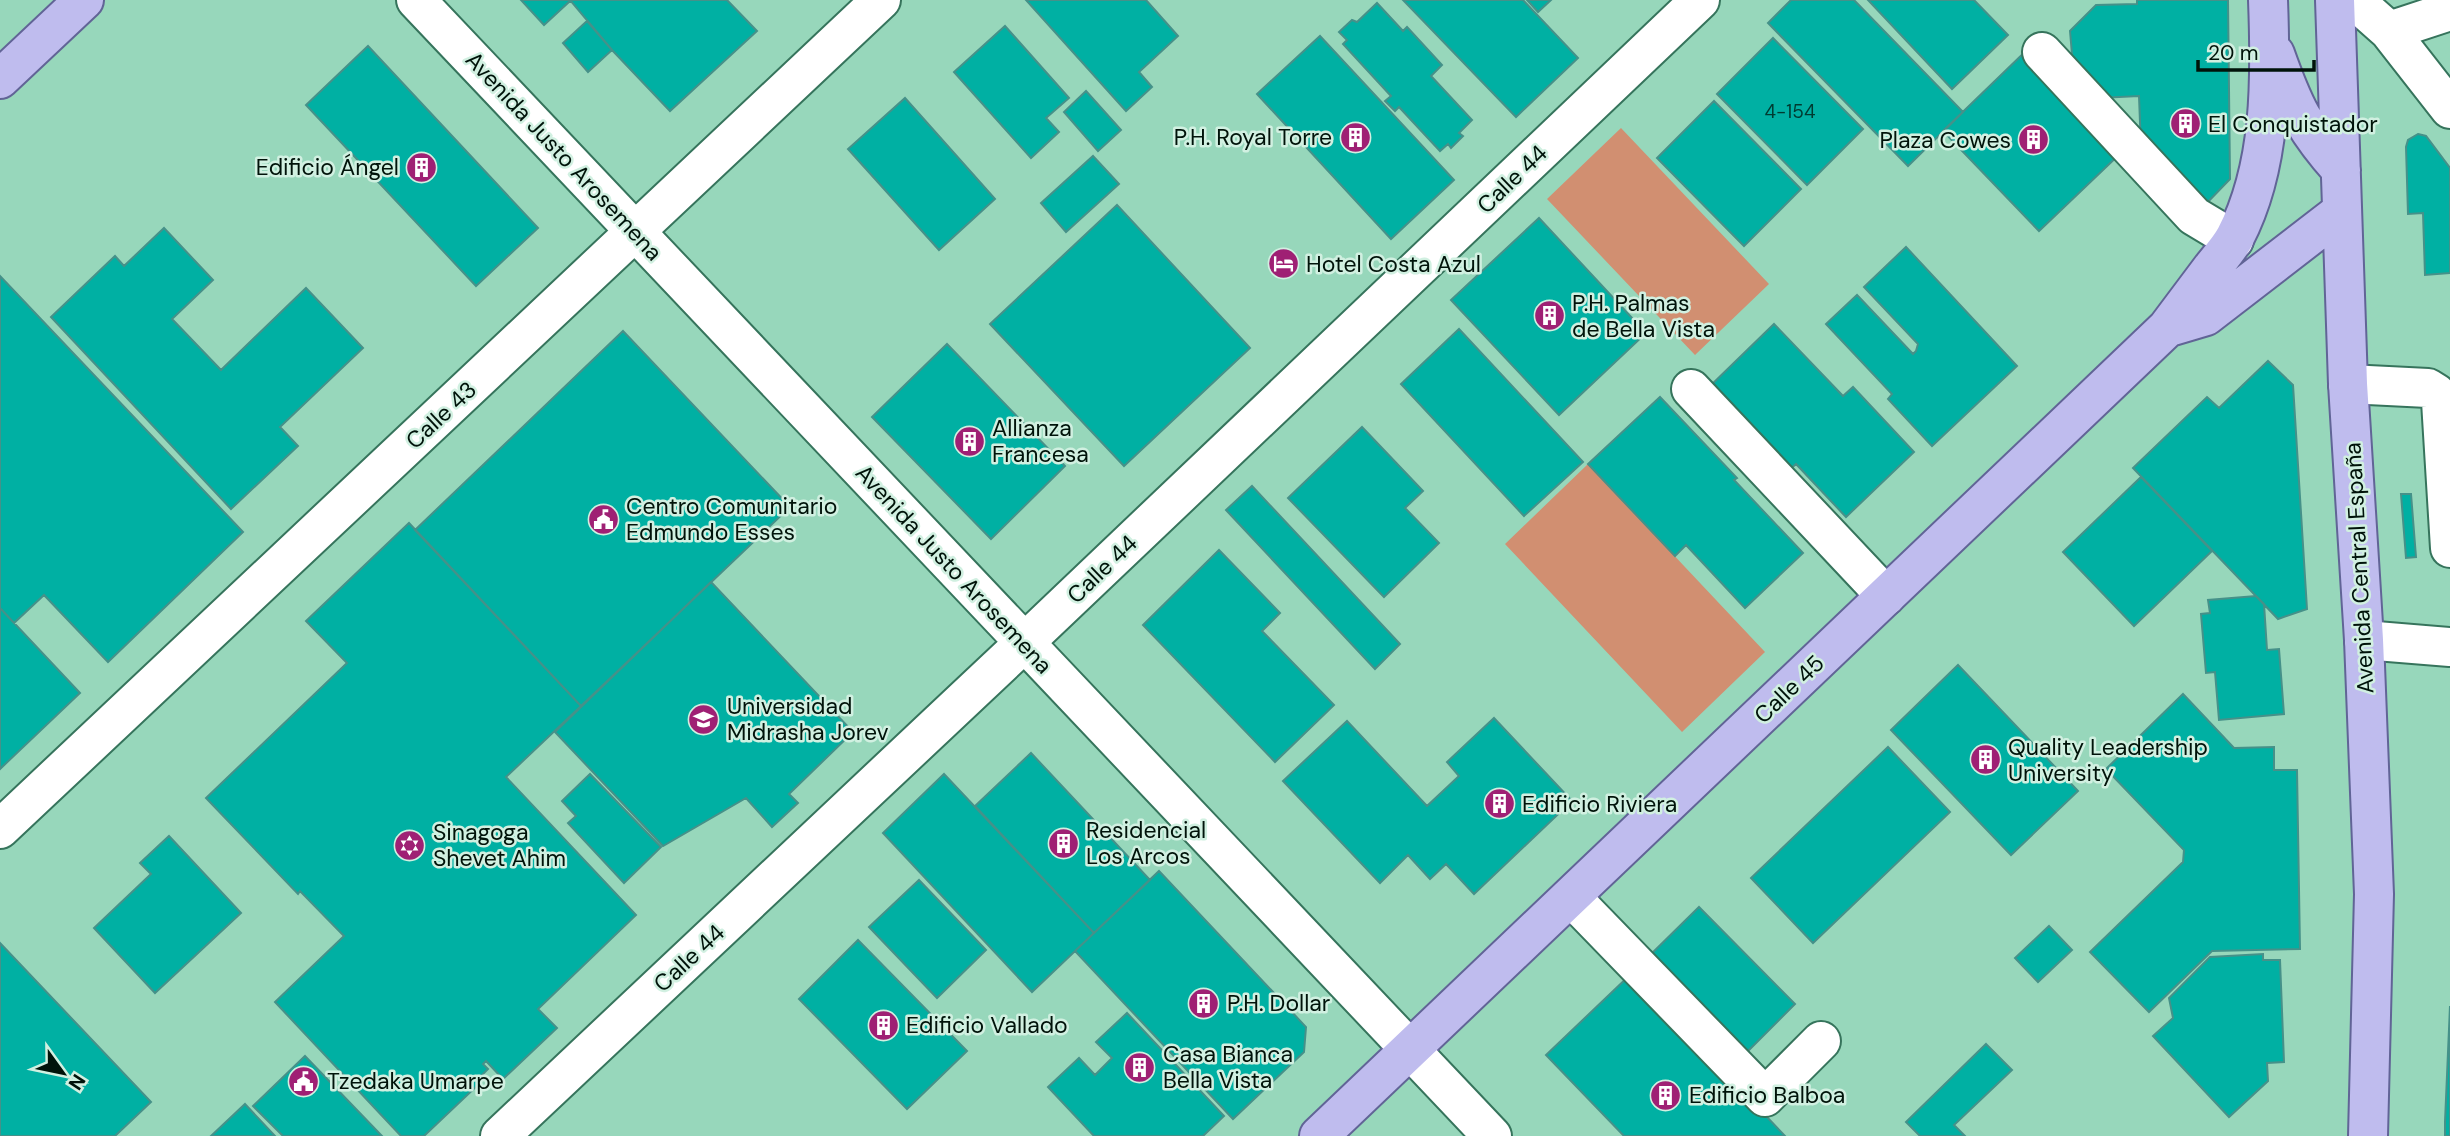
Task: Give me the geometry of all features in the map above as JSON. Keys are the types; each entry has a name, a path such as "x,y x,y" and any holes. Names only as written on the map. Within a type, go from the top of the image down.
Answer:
{"main road":[{"path":"0,79 84,0"},
{"name":"Avenida Central España","path":"2335,0 2348,384 2364,640 2374,894 2360,1131"},
{"path":"2269,18 2297,113 2309,132 2341,170"},
{"path":"2167,328 2234,240 2250,203 2259,167 2268,87 2269,18"},
{"path":"2167,328 2206,316 2342,211"},
{"name":"Calle 45","path":"1319,1136 2167,328"}],"street":[{"name":"Avenida Justo Arosemena","path":"416,0 1492,1136"},
{"name":"Calle 43","path":"0,829 881,0"},
{"name":"Calle 44","path":"500,1136 1024,643 1700,0"},
{"path":"2354,0 2389,31 2450,109"},
{"path":"2389,31 2450,11"},
{"path":"2042,52 2194,216 2234,240"},
{"path":"2348,384 2428,388 2437,393 2441,401 2450,548"},
{"path":"1691,389 1886,596"},
{"path":"2364,640 2450,647"},
{"path":"1571,897 1765,1097 1821,1041"}],"shaded area":[{"path":"1621,128 1769,284 1695,355 1547,199"},
{"path":"1588,464 1765,652 1682,732 1505,544"}],"building":[{"path":"521,0 570,0 570,1 544,25"},
{"path":"570,0 727,0 757,31 670,111 612,50"},
{"path":"1026,0 1146,0 1178,36 1139,72 1152,87 1126,111"},
{"path":"1403,0 1523,0 1578,58 1516,117"},
{"path":"1527,0 1551,0 1538,12"},
{"path":"1791,0 1854,0 1963,112 1908,166 1768,23"},
{"path":"1868,0 1974,0 2008,35 1952,89"},
{"name":"El Conquistador","path":"2137,0 2228,0 2230,179 2201,209 2141,149 2139,96 2099,98 2074,78 2070,31 2096,5 2137,4"},
{"path":"1377,3 1403,31 1407,27 1442,65 1431,76 1472,120 1459,133 1463,136 1451,148 1448,144 1440,151 1399,107 1395,111 1385,101 1391,96 1343,44 1347,40 1339,32 1352,20 1357,22"},
{"path":"587,21 612,50 588,72 563,43"},
{"path":"1005,26 1069,98 1046,118 1059,132 1031,158 954,72"},
{"name":"P.H. Royal Torre","path":"1320,36 1454,180 1391,239 1257,94"},
{"path":"1773,38 1863,129 1807,185 1717,94"},
{"name":"Edificio Ángel","path":"368,46 538,228 476,286 306,105"},
{"name":"Plaza Cowes","path":"2028,49 2124,150 2039,231 1943,131"},
{"path":"1086,91 1121,130 1098,151 1064,112"},
{"path":"905,98 995,199 939,250 848,149"},
{"path":"1714,101 1801,189 1744,246 1657,158"},
{"path":"2418,134 2426,136 2450,168 2450,273 2425,275 2423,213 2408,214 2406,147 2408,140"},
{"path":"1093,156 1119,184 1066,232 1041,203"},
{"path":"1117,205 1250,348 1124,466 990,324"},
{"name":"P.H. Palmas de Bella Vista","path":"1539,218 1646,333 1559,415 1451,300"},
{"path":"164,228 213,280 172,319 221,370 306,288 363,348 280,427 298,446 231,509 51,317 115,256 124,266"},
{"path":"1906,247 2017,366 1932,446 1888,399 1892,394 1826,324 1857,295 1913,354 1918,344 1864,287"},
{"path":"0,276 243,532 108,662 44,595 14,623 0,608"},
{"path":"1774,324 1843,396 1853,387 1914,452 1846,517 1796,464 1786,473 1707,389"},
{"path":"1459,329 1583,462 1524,516 1401,384"},
{"name":"Centro Comunitario Edmundo Esses","path":"623,331 790,507 581,706 415,530"},
{"name":"Allianza Francesa","path":"947,344 1065,466 991,539 872,417"},
{"path":"2268,361 2293,385 2307,609 2278,619 2133,468 2207,397 2219,408"},
{"path":"1660,397 1803,553 1745,608 1686,545 1675,556 1588,464"},
{"path":"1362,427 1423,491 1405,508 1439,543 1384,597 1288,498"},
{"path":"2141,477 2212,551 2134,626 2063,552"},
{"path":"1252,486 1400,644 1375,669 1226,510"},
{"path":"2401,494 2411,494 2416,557 2406,558"},
{"name":"Sinagoga Shevet Ahim","path":"409,523 581,706 506,777 636,915 538,1009 557,1028 503,1079 486,1061 483,1064 488,1069 478,1079 481,1082 424,1136 401,1136 275,1002 344,936 300,891 298,894 206,798 347,663 306,621"},
{"path":"1219,550 1280,613 1262,631 1334,705 1275,762 1143,625"},
{"name":"Universidad Midrasha Jorev","path":"711,582 853,732 789,794 798,803 772,827 746,798 663,846 555,732"},
{"path":"2256,596 2264,604 2267,650 2279,649 2284,714 2219,720 2215,672 2206,673 2201,614 2210,613 2208,600"},
{"path":"0,608 80,693 0,769"},
{"name":"Quality Leadership University","path":"1958,665 2078,791 2011,855 1891,730"},
{"path":"2183,694 2234,748 2274,747 2274,770 2297,770 2300,949 2212,951 2149,1012 2090,952 2183,862 2184,850 2106,769"},
{"name":"Edificio Riviera","path":"1494,718 1572,801 1474,894 1446,864 1430,879 1408,855 1380,883 1283,781 1347,721 1427,806 1459,776 1447,762"},
{"path":"1888,747 1950,812 1813,943 1751,878"},
{"name":"Residencial Los Arcos","path":"1031,753 1150,880 1094,933 975,806"},
{"path":"590,774 661,847 624,883 568,823 576,816 562,801"},
{"path":"944,774 1094,933 1032,992 883,833"},
{"path":"169,836 241,913 155,993 94,928 151,874 140,863"},
{"name":"P.H. Dollar","path":"1159,871 1306,1027 1304,1052 1233,1119 1075,951"},
{"path":"919,880 986,950 937,998 869,927"},
{"path":"1699,907 1795,1004 1741,1058 1645,960"},
{"path":"2049,926 2072,950 2038,982 2015,958"},
{"name":"Edificio Vallado","path":"858,940 967,1051 907,1109 799,999"},
{"path":"0,943 151,1102 115,1136 0,1136"},
{"path":"2263,954 2263,960 2280,960 2284,1062 2267,1063 2268,1081 2229,1117 2153,1036 2173,1018 2169,998 2210,957"},
{"name":"Edificio Balboa","path":"1631,974 1785,1136 1624,1136 1546,1055"},
{"path":"2450,1006 2450,1136 2445,1136 2445,1122"},
{"name":"Casa Bianca Bella Vista","path":"1127,1013 1224,1116 1203,1136 1094,1136 1048,1087 1079,1058 1095,1075 1112,1058 1096,1042"},
{"path":"1986,1044 2012,1070 1954,1125 1965,1136 1920,1136 1906,1122"},
{"name":"Tzedaka Umarpe","path":"305,1056 382,1136 283,1136 253,1106"},
{"path":"245,1104 275,1136 211,1136"}],"place":[{"name":"El Conquistador","path":"2185,124"},
{"name":"P.H. Royal Torre","path":"1355,137"},
{"name":"Plaza Cowes","path":"2034,140"},
{"name":"Edificio Ángel","path":"422,167"},
{"name":"Hotel Costa Azul","path":"1283,264"},
{"name":"P.H. Palmas de Bella Vista","path":"1549,316"},
{"name":"Allianza Francesa","path":"969,441"},
{"name":"Centro Comunitario Edmundo Esses","path":"603,519"},
{"name":"Universidad Midrasha Jorev","path":"704,719"},
{"name":"Quality Leadership University","path":"1985,760"},
{"name":"Edificio Riviera","path":"1499,804"},
{"name":"Residencial Los Arcos","path":"1063,843"},
{"name":"Sinagoga Shevet Ahim","path":"410,845"},
{"name":"P.H. Dollar","path":"1204,1003"},
{"name":"Edificio Vallado","path":"883,1025"},
{"name":"Casa Bianca Bella Vista","path":"1140,1067"},
{"name":"Tzedaka Umarpe","path":"304,1081"},
{"name":"Edificio Balboa","path":"1666,1095"}]}
